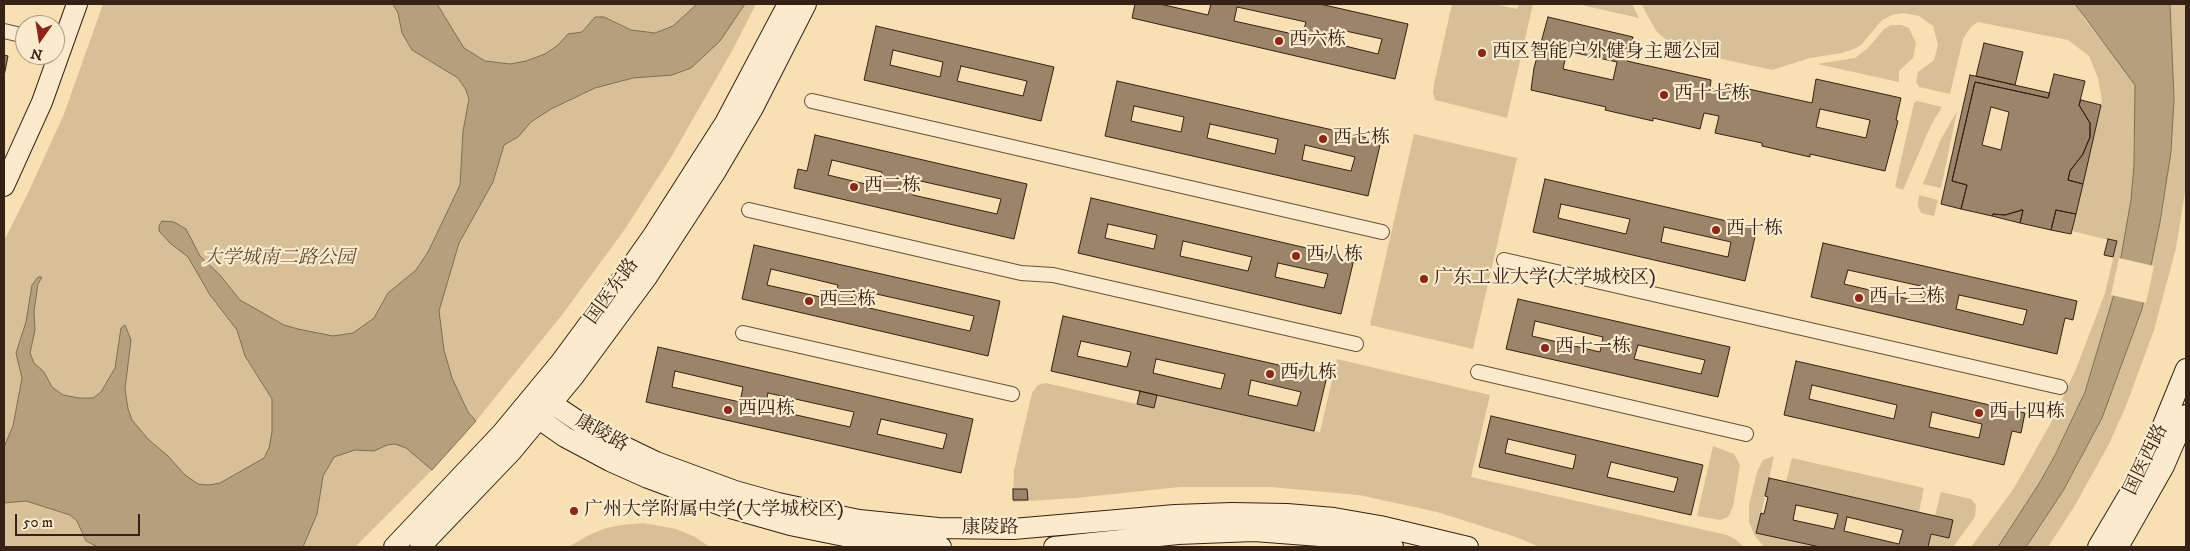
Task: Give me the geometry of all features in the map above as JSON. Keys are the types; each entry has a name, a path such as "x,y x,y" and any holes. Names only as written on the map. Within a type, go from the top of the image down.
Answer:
{"street":[{"path":"4,186 42,102 77,4"},
{"name":"国医东路","path":"420,547 493,472 602,307 654,234 725,123 788,4"},
{"name":"国医东路","path":"394,547 468,470 537,406 647,276 712,178 753,108 806,4"},
{"path":"812,101 1382,232"},
{"path":"749,210 1021,273 1053,275 1356,344"},
{"path":"1504,260 2060,387"},
{"path":"743,333 1012,394"},
{"name":"国医西路","path":"2098,547 2147,464 2164,428 2186,369"},
{"path":"1478,372 1746,434"},
{"name":"康陵路","path":"537,406 588,450 656,481 723,506 790,525 849,537 941,547"},
{"name":"康陵路","path":"537,406 621,446 700,479 778,503 859,520 938,528 1013,530 1175,515 1287,514 1334,518 1380,526 1468,547"},
{"name":"国医西路","path":"2118,547 2164,466 2186,415"},
{"path":"1054,547 1178,534 1246,531 1305,534 1393,547"}],"green space":[{"name":"大学城南二路公园","path":"103,4 756,4 732,51 670,159 625,229 562,315 476,421 432,470 355,547 4,547 4,241 64,114"},
{"name":"西区智能户外健身主题公园","path":"1452,4 1494,4 1517,9 1519,4 1533,4 1507,118 1435,100 1433,93 1434,84"},
{"path":"1577,4 1632,4 1639,18"},
{"path":"1641,4 2075,4 2086,21 2133,80 2136,88 2136,104 2133,189 2112,305 2085,391 2070,424 2040,482 1998,547 1971,547 2014,488 2052,421 2076,369 2105,293 2117,242 2072,231 2102,100 2098,78 2089,56 2068,40 1978,22 1971,27 1963,39 1950,94 1919,87 1916,82 1918,72 1934,60 1938,45 1933,26 1919,16 1903,13 1892,15 1882,20 1861,45 1854,49 1842,53 1810,58 1772,70 1690,52 1673,46 1657,32"},
{"path":"2170,4 2186,4 2186,186 2176,248 2154,330 2126,406 2109,444 2074,507 2048,547 2026,547 2063,491 2096,430 2142,309 2160,222 2171,152 2174,99"},
{"path":"1891,25 1901,25 1909,28 1916,43 1913,58 1899,71 1899,82 1817,64 1855,58 1868,48 1884,29"},
{"path":"1917,101 1942,107 1931,125 1903,190 1895,187 1914,103"},
{"path":"1957,111 1941,188 1923,184 1940,141"},
{"path":"1414,134 1517,158 1473,349 1370,325"},
{"path":"1919,195 1938,200 1934,216 1921,213 1918,206"},
{"path":"1337,359 1490,395 1471,477 1727,535 1744,547 1540,547 1513,536 1437,512 1359,495 1270,487 1180,487 1076,498 1013,502 1014,470 1032,393 1038,385 1046,383 1154,408 1157,395 1320,432"},
{"path":"1713,446 1734,454 1740,465 1733,507 1728,517 1720,520 1697,516"},
{"path":"1774,456 1757,533 1820,547 1764,547 1755,536 1749,522 1749,505 1757,472 1763,460"},
{"path":"1792,458 1924,488 1919,512 1786,482"},
{"path":"1941,492 1971,499 1976,505 1975,517 1953,547 1928,547 1931,534 1949,538 1953,520 1935,515"},
{"path":"643,523 676,529 695,537 710,547 569,547 587,536 606,528"}],"shaded area":[{"path":"393,4 437,4 464,48 485,61 510,64 526,61 545,54 558,45 568,34 582,32 595,17 604,17 631,30 655,33 673,26 697,4 745,4 720,41 691,68 672,75 633,78 595,88 551,109 531,122 518,137 504,145 493,182 459,243 439,311 444,350 452,378 468,412 476,421 432,470 406,448 395,444 387,445 374,451 355,450 334,457 323,476 317,514 303,547 98,547 86,541 77,521 70,515 26,501 4,503 4,447 13,426 22,378 16,353 26,322 32,285 38,277 42,277 38,284 34,311 35,330 30,353 34,363 44,372 52,387 63,395 79,398 93,398 101,392 115,368 121,328 125,325 131,340 125,389 132,420 148,439 168,456 185,475 198,484 209,485 220,483 264,458 269,448 272,432 272,399 245,356 237,330 210,295 188,257 170,243 159,231 162,221 174,222 186,229 200,256 220,275 240,300 284,325 333,336 353,333 374,318 388,293 416,270 428,252 460,185 463,131 469,99 466,90 458,78 412,50 402,33 398,13"},
{"path":"2075,4 2170,4 2174,99 2171,152 2160,222 2142,309 2102,418 2063,491 2026,547 1998,547 2040,482 2085,392 2115,291 2131,200 2134,165 2135,85"}],"pier":[{"path":"2119,258 2154,266 2146,303 2111,295"}],"building":[{"name":"西六栋","path":"1135,4 1160,4 1208,15 1211,4 1320,4 1408,24 1395,79 1132,18","holes":["1237,7 1306,22 1302,36 1234,21","1332,28 1382,39 1378,54 1329,42"]},
{"name":"西十七栋","path":"1548,17 1633,37 1627,61 1711,80 1710,88 1724,92 1726,84 1812,103 1816,79 1901,98 1896,120 1898,121 1885,171 1810,154 1810,157 1762,146 1762,143 1715,133 1719,116 1704,113 1700,129 1653,118 1653,121 1605,110 1606,107 1531,90 1534,68","holes":["1567,51 1617,62 1613,80 1563,69","1820,109 1870,120 1866,138 1816,127"]},
{"path":"876,26 1054,67 1041,121 864,80","holes":["893,50 943,62 940,77 890,65","961,66 1027,81 1023,96 957,81"]},
{"path":"1984,43 2023,52 2015,85 1976,76"},
{"path":"4,55 8,56 4,76"},
{"path":"2054,74 2085,81 2079,105 2090,123 2090,137 2083,154 2070,171 2068,180 2083,184 2076,214 2056,210 2051,230 2020,223 2023,210 2005,215 1993,214 1992,216 1961,209 1967,185 1952,181 1975,82 2048,98","holes":["1991,107 2009,112 2001,150 1982,145"]},
{"path":"1970,75 2050,93 2048,98 1975,82 1952,181 1967,185 1961,209 1941,204"},
{"name":"西七栋","path":"1117,81 1381,141 1368,196 1105,136","holes":["1134,106 1184,117 1181,132 1131,121","1210,124 1278,139 1275,154 1207,138","1305,145 1355,157 1351,171 1302,160"]},
{"path":"2081,100 2101,105 2083,184 2068,180 2070,171 2083,154 2090,137 2090,123 2079,105"},
{"name":"西二栋","path":"815,135 1027,184 1014,239 794,188 798,169 807,171","holes":["832,160 882,172 878,187 828,175","916,180 1001,199 997,214 913,195"]},
{"name":"西十栋","path":"1545,179 1757,228 1745,281 1533,232","holes":["1561,204 1630,219 1626,234 1558,218","1664,227 1731,242 1728,257 1661,242"]},
{"name":"西八栋","path":"1091,198 1354,259 1341,314 1078,253","holes":["1108,224 1157,235 1154,249 1105,238","1183,241 1252,257 1248,271 1180,256","1278,263 1328,274 1324,288 1275,277"]},
{"path":"2023,210 2020,223 1992,216 1993,214 2005,215"},
{"path":"2056,210 2076,214 2071,234 2051,230"},
{"path":"2108,239 2117,241 2113,257 2104,255"},
{"name":"西十三栋","path":"1823,243 2077,301 2073,320 2065,318 2057,354 1811,297","holes":["1848,270 1925,287 1921,302 1844,284","1959,295 2027,310 2023,325 1956,309"]},
{"name":"西三栋","path":"754,245 1000,301 988,356 742,299","holes":["771,269 838,285 834,300 767,285","872,293 974,316 970,331 869,308"]},
{"name":"西十一栋","path":"1518,299 1730,347 1718,397 1506,349","holes":["1535,321 1603,337 1600,352 1532,336","1638,345 1705,360 1701,374 1634,359"]},
{"name":"西九栋","path":"1063,316 1327,376 1314,431 1051,371","holes":["1081,341 1131,352 1127,367 1077,356","1156,359 1225,374 1221,389 1153,373","1251,380 1301,392 1297,406 1248,395"]},
{"name":"西四栋","path":"658,347 973,419 961,473 646,402","holes":["675,371 743,387 740,402 672,387","768,393 854,412 850,427 765,408","881,419 947,434 943,449 877,434"]},
{"name":"西十四栋","path":"1796,361 2025,413 2021,433 2012,431 2004,465 1784,415","holes":["1812,385 1897,405 1894,419 1809,399","1932,412 1982,424 1979,438 1929,427"]},
{"path":"1140,391 1157,395 1154,408 1137,404"},
{"path":"1491,416 1703,465 1691,515 1479,467","holes":["1508,439 1576,455 1573,469 1505,453","1611,462 1678,478 1674,492 1607,477"]},
{"path":"1769,478 1953,520 1949,538 1931,534 1928,547 1820,547 1756,533 1761,513 1764,514 1768,497 1765,496","holes":["1796,505 1838,514 1834,529 1793,520","1847,517 1903,530 1899,544 1844,531"]},
{"path":"1013,489 1027,489 1028,500 1013,500"}],"place":[{"name":"西六栋","path":"1279,41"},
{"name":"西区智能户外健身主题公园","path":"1482,53"},
{"name":"西十七栋","path":"1664,95"},
{"name":"西七栋","path":"1323,139"},
{"name":"西二栋","path":"854,187"},
{"name":"西十栋","path":"1716,230"},
{"name":"西八栋","path":"1296,256"},
{"name":"广东工业大学(大学城校区)","path":"1424,279"},
{"name":"西十三栋","path":"1859,298"},
{"name":"西三栋","path":"809,301"},
{"name":"西十一栋","path":"1545,348"},
{"name":"西九栋","path":"1270,374"},
{"name":"西四栋","path":"728,410"},
{"name":"西十四栋","path":"1979,413"},
{"name":"广州大学附属中学(大学城校区)","path":"574,511"}]}
